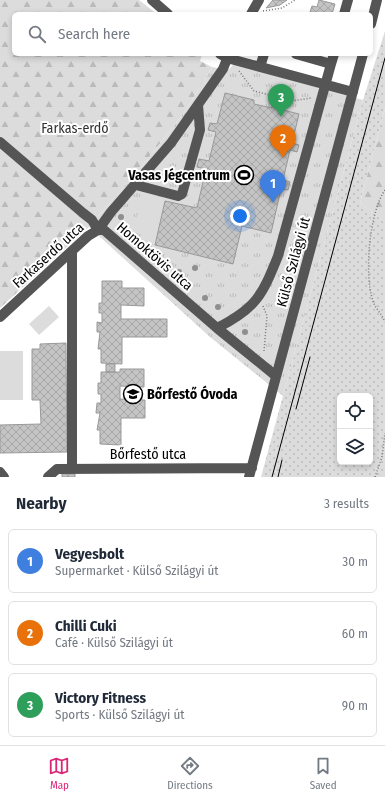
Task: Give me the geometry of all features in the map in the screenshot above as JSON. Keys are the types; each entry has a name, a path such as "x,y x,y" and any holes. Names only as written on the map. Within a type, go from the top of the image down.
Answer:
{"street":[{"path":"373,16 377,0"},
{"path":"154,1 166,12"},
{"path":"344,12 346,1"},
{"name":"Farkaserdő utca","path":"0,317 72,251 98,230 111,212 171,143 223,69 225,56"},
{"path":"228,56 260,67 353,92"},
{"path":"260,67 263,56"},
{"path":"217,328 240,316 259,297 278,256 333,59 311,56"},
{"name":"Külső Szilágyi út","path":"250,473 305,276 362,56"},
{"path":"136,185 178,196 182,194 200,130 198,105"},
{"name":"Homoktövis utca","path":"0,142 92,220 98,230 108,232 217,328 276,376"},
{"path":"72,251 72,469"},
{"name":"Bőrfestő utca","path":"48,477 57,469 250,473"},
{"path":"0,472 4,477"}],"path":[{"path":"255,8 262,12 272,11 282,8 295,0"},
{"path":"238,70 254,91 284,99 285,102 313,98 322,100"},
{"path":"385,190 375,217 368,248 369,275 373,302 385,322"},
{"path":"259,297 267,316 264,351"},
{"path":"375,477 382,457 385,433"}],"green space":[{"name":"Farkas-erdő","path":"0,0 139,0 154,12 12,12 12,56 201,56 200,61 212,67 186,110 147,160 89,227 0,308"},
{"path":"385,31 385,108 360,203 385,222 385,477 261,477 363,100"},
{"path":"234,64 363,100 283,396 210,337 89,227 147,160 186,110 212,67 228,70"},
{"path":"385,108 385,222 360,203"},
{"path":"141,201 164,207 156,237 133,231"},
{"path":"49,306 59,317 39,335 29,324"},
{"path":"0,351 23,351 23,400 0,400"}],"building":[{"path":"273,0 287,0 280,5 266,8"},
{"path":"319,0 335,4 333,12 310,12 312,6 317,7"},
{"name":"Vasas Jégcentrum","path":"225,93 254,100 254,104 272,108 275,98 282,100 279,109 299,114 292,143 299,145 297,152 290,150 283,180 290,182 288,190 281,189 271,233 242,226 233,264 155,245 165,201 197,208 206,169 197,167 199,159 209,161 216,132 208,130 210,123 217,124"},
{"path":"102,281 122,281 122,288 144,288 144,306 121,305 121,319 167,319 167,337 122,337 122,364 101,363 101,349 98,349 100,332 97,332 97,322 102,323 102,313 99,313 99,303 102,303"},
{"path":"66,343 67,452 0,453 0,425 41,424 40,400 32,400 32,349 40,349 40,344"},
{"path":"106,364 115,364 115,372 106,372"},
{"path":"120,369 144,369 144,387 120,386 120,399 145,400 145,418 121,418 121,445 100,444 100,430 97,430 100,413 96,413 97,403 101,403 101,394 98,394 98,383 101,383 101,372 120,372"},
{"path":"62,474 75,474 75,477 62,477"}],"tram line":[{"path":"272,477 385,58"},
{"path":"296,409 310,357"},
{"path":"278,477 282,460"}],"place":[{"name":"Victory Fitness","path":"281,117"},
{"name":"Chilli Cuki","path":"283,158"},
{"name":"Vasas Jégcentrum","path":"244,175"},
{"name":"Vegyesbolt","path":"273,203"},
{"name":"Bőrfestő Óvoda","path":"133,394"}]}
